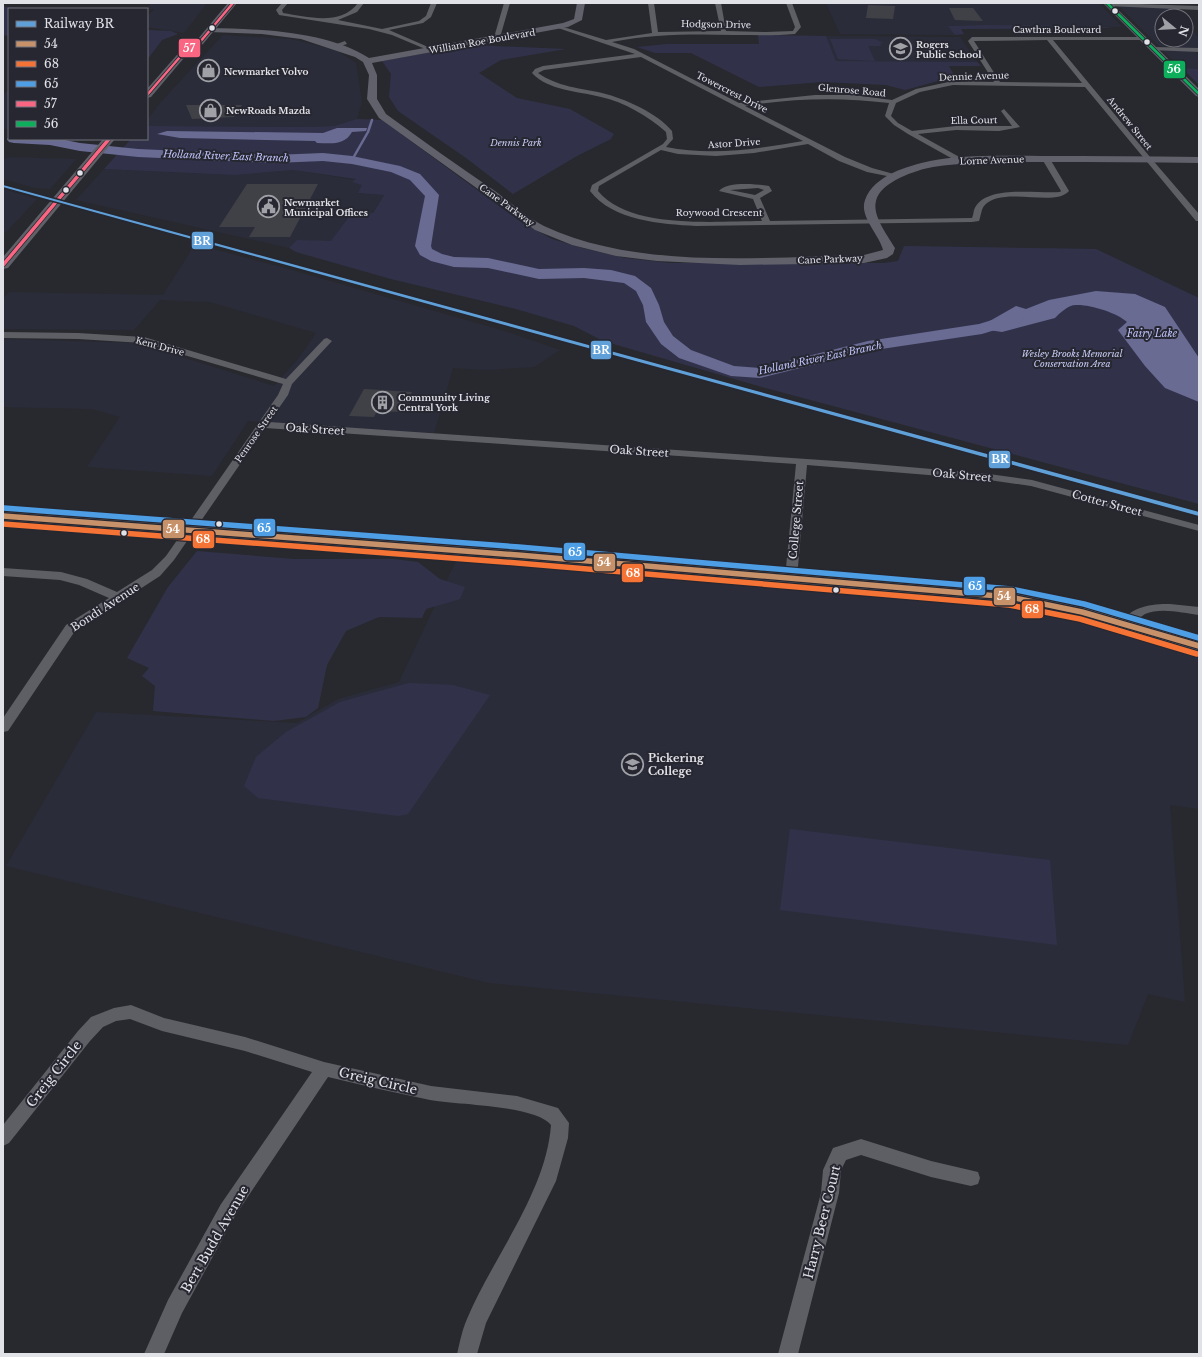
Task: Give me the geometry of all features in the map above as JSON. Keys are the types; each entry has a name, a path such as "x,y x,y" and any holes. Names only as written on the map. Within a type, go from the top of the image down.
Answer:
{"main road":[{"path":"186,50 189,42 225,3"},
{"path":"148,94 186,50 200,42 233,3"},
{"name":"William Roe Boulevard","path":"372,61 558,27 578,20 582,3"},
{"path":"1108,4 1199,94"},
{"path":"199,30 267,29 298,32 345,43 363,50 372,61"},
{"path":"210,30 281,34 334,46 372,61"},
{"name":"Cane Parkway","path":"372,61 372,99 382,116 538,228 560,238 619,253 696,260 864,259 872,256"},
{"path":"3,265 107,142"},
{"name":"Lorne Avenue","path":"872,256 883,255 889,251 889,248 871,214 869,203 876,190 896,176 931,164 996,159 1199,160"},
{"path":"3,516 188,532 518,555 1010,596 1047,602 1128,623 1199,646"}],"street":[{"path":"285,3 279,13 333,20 383,30 432,50"},
{"path":"333,20 355,11 362,3"},
{"path":"383,30 421,22 428,17 434,3"},
{"path":"500,38 498,34 506,3"},
{"path":"651,3 655,33"},
{"path":"718,3 724,33"},
{"name":"Hodgson Drive","path":"606,41 655,33 780,34 794,32 798,27 789,3"},
{"path":"1108,4 1199,8"},
{"name":"Towercrest Drive","path":"558,27 606,41 641,55 854,164 870,170 896,176"},
{"name":"Andrew Street","path":"1048,38 1147,159 1199,219"},
{"name":"Cawthra Boulevard","path":"998,83 971,41 972,39 1143,38"},
{"path":"334,46 345,43"},
{"path":"1153,49 1199,50"},
{"name":"Roywood Crescent","path":"641,55 543,68 537,70 535,73 562,87 616,99 660,124 669,131 671,135 668,142 599,182 594,190 596,195 616,208 653,220 687,224 972,220 976,219 978,208 993,198 1012,195 1062,194 1065,191 1046,159"},
{"name":"Dennie Avenue","path":"893,102 918,90 940,85 998,83 1087,85"},
{"name":"Glenrose Road","path":"738,105 812,95 871,98 893,102"},
{"path":"893,102 888,116 896,124 960,161"},
{"name":"Ella Court","path":"910,133 956,128 1000,129 1016,127 1004,110"},
{"name":"Astor Drive","path":"660,148 685,153 723,155 750,153 810,142"},
{"path":"758,186 767,189 767,192 756,197 727,193 723,191 725,188 730,187 758,186"},
{"path":"756,197 767,223"},
{"name":"Kent Drive","path":"3,335 78,336 144,340 288,383"},
{"name":"Penrose Street","path":"188,532 283,395 288,383 327,341"},
{"name":"Oak Street","path":"262,425 802,462 1015,480"},
{"name":"College Street","path":"791,578 802,462"},
{"name":"Cotter Street","path":"1015,480 1032,483 1199,528"},
{"name":"Bondi Avenue","path":"3,728 70,628 156,573 170,558 188,532"},
{"path":"3,572 62,576 83,582 118,597"},
{"path":"1128,623 1130,618 1146,609 1199,611"},
{"name":"Greig Circle","path":"3,1138 84,1036 97,1022 114,1015 131,1012 162,1024 245,1044 324,1069 431,1093 517,1103 552,1113 560,1123 559,1138 547,1181 476,1321 467,1354"},
{"name":"Bert Budd Avenue","path":"154,1354 175,1307 228,1210 324,1069"},
{"name":"Harry Beer Court","path":"788,1354 830,1193 832,1170 840,1154 861,1147 931,1169 971,1178"}],"shaded area":[{"path":"152,3 207,3 184,33 148,27 148,16 154,9 147,8"},
{"path":"826,3 1099,3 1122,27 985,25 949,26 955,35 840,34"},
{"path":"1119,6 1175,8 1154,8 1154,41"},
{"path":"1194,32 1199,38 1199,49 1186,48 1194,48"},
{"path":"223,35 291,39 336,50 356,63 362,102 357,119 334,126 148,126 148,119 161,102"},
{"name":"Rogers Public School","path":"826,36 960,37 977,62 836,61"},
{"path":"1163,51 1194,51 1199,56 1199,69 1182,68"},
{"path":"8,91 8,130 3,129 3,94"},
{"path":"9,157 76,159 50,189 35,188 3,179 3,160"},
{"path":"104,169 235,175 293,170 356,180 353,182 363,184 358,193 384,195 372,213 351,214 331,242 297,240 289,248 76,200"},
{"path":"3,189 37,199 3,234"},
{"path":"194,246 205,247 281,267 501,330 560,350 534,367 485,370 453,368 434,433 248,421 212,476 87,467 120,417 92,409 3,407 3,339 137,343 274,386 299,358 316,333 210,302 160,300 134,330 3,329 3,299 9,292 163,295"},
{"name":"Pickering College","path":"458,557 1039,611 1199,655 1199,809 1170,805 1185,1002 1148,994 1128,1045 489,983 6,866 96,712 297,723 338,699 399,682"}],"green space":[{"path":"3,6 24,8 8,8 8,36 3,35"},
{"path":"948,26 1090,26 1114,28 961,29 964,34 955,35"},
{"path":"148,30 171,31 178,34 162,40 148,59"},
{"path":"758,35 826,36 836,61 977,62 981,66 949,66 956,79 938,81 905,90 886,85 822,82 759,87 691,53 655,53 637,47 667,44 759,44"},
{"path":"830,39 875,39 883,43 880,44 881,46 868,46 875,61 838,59"},
{"name":"Dennis Park","path":"471,45 566,49 501,60 479,73 517,98 570,109 614,134 611,139 577,156 513,194 466,158 398,111 389,97 391,74 382,61"},
{"path":"1182,68 1199,69 1199,85"},
{"name":"Wesley Brooks Memorial Conservation Area","path":"357,119 382,120 521,222 552,239 625,258 670,263 884,263 898,261 904,246 1096,249 1199,298 1199,504 762,387 603,341 574,326 516,309 391,279 296,252 289,248 297,240 331,241 351,214 373,213 384,195 358,193 362,185 352,182 356,179 293,170 235,175 104,169 130,140 148,140 148,126 334,126"},
{"path":"197,551 294,559 394,559 418,562 440,579 465,587 460,599 426,609 422,618 379,617 346,631 327,665 318,708 306,717 274,721 153,711 155,686 142,676 149,668 127,658 168,587"},
{"path":"409,683 453,685 490,695 408,814 398,816 258,798 244,786 256,757 286,732 340,702"},
{"path":"790,829 1050,860 1057,945 780,910"}],"water":[{"path":"337,128 367,128 366,131 352,132 345,140 337,143 317,143 315,141 180,138 157,134 167,131 323,133"},
{"name":"Fairy Lake","path":"1096,291 1135,294 1165,307 1199,358 1199,402 1165,388 1145,366 1118,330 1127,322 1117,315 1103,310 1082,305 1073,305 1064,310 1055,318 1002,332 982,329 988,322 1016,306 1026,309 1049,300"}],"building":[{"path":"868,5 895,6 893,19 866,18"},
{"path":"949,8 973,8 983,21 955,20"},
{"name":"NewRoads Mazda","path":"186,105 242,105 234,117 192,119"},
{"name":"Newmarket Municipal Offices","path":"247,184 318,184 290,237 249,237 255,227 219,227"},
{"name":"Community Living Central York","path":"364,389 412,392 402,412 377,411 374,417 349,416"}],"waterway":[{"path":"352,160 368,132 372,120"},
{"name":"Holland River East Branch","path":"32,140 138,153 274,159 323,157 352,160 395,169 415,177 432,195 423,246 426,252 437,258 454,262 488,263 539,274 584,273 611,275 629,279 643,288 651,305 655,322 667,340 685,354 731,371 760,373 868,346 982,329 1015,318"}],"rail line":[{"name":"BR","path":"3,186 1199,514"}],"transit line":[{"name":"57","path":"148,94 186,50 200,42 233,3"},
{"name":"56","path":"1107,3 1199,94"},
{"name":"57","path":"3,265 108,140"},
{"name":"65","path":"4,508 519,547 1011,589 1084,604 1199,638"},
{"name":"54","path":"3,516 518,555 1010,597 1082,612 1199,646"},
{"name":"68","path":"3,524 517,563 1009,605 1080,619 1197,654"}],"place":[{"name":"Rogers Public School","path":"900,49"},
{"name":"Newmarket Volvo","path":"209,71"},
{"name":"NewRoads Mazda","path":"211,110"},
{"name":"Newmarket Municipal Offices","path":"269,207"},
{"name":"Community Living Central York","path":"382,402"},
{"name":"Pickering College","path":"632,764"}]}
